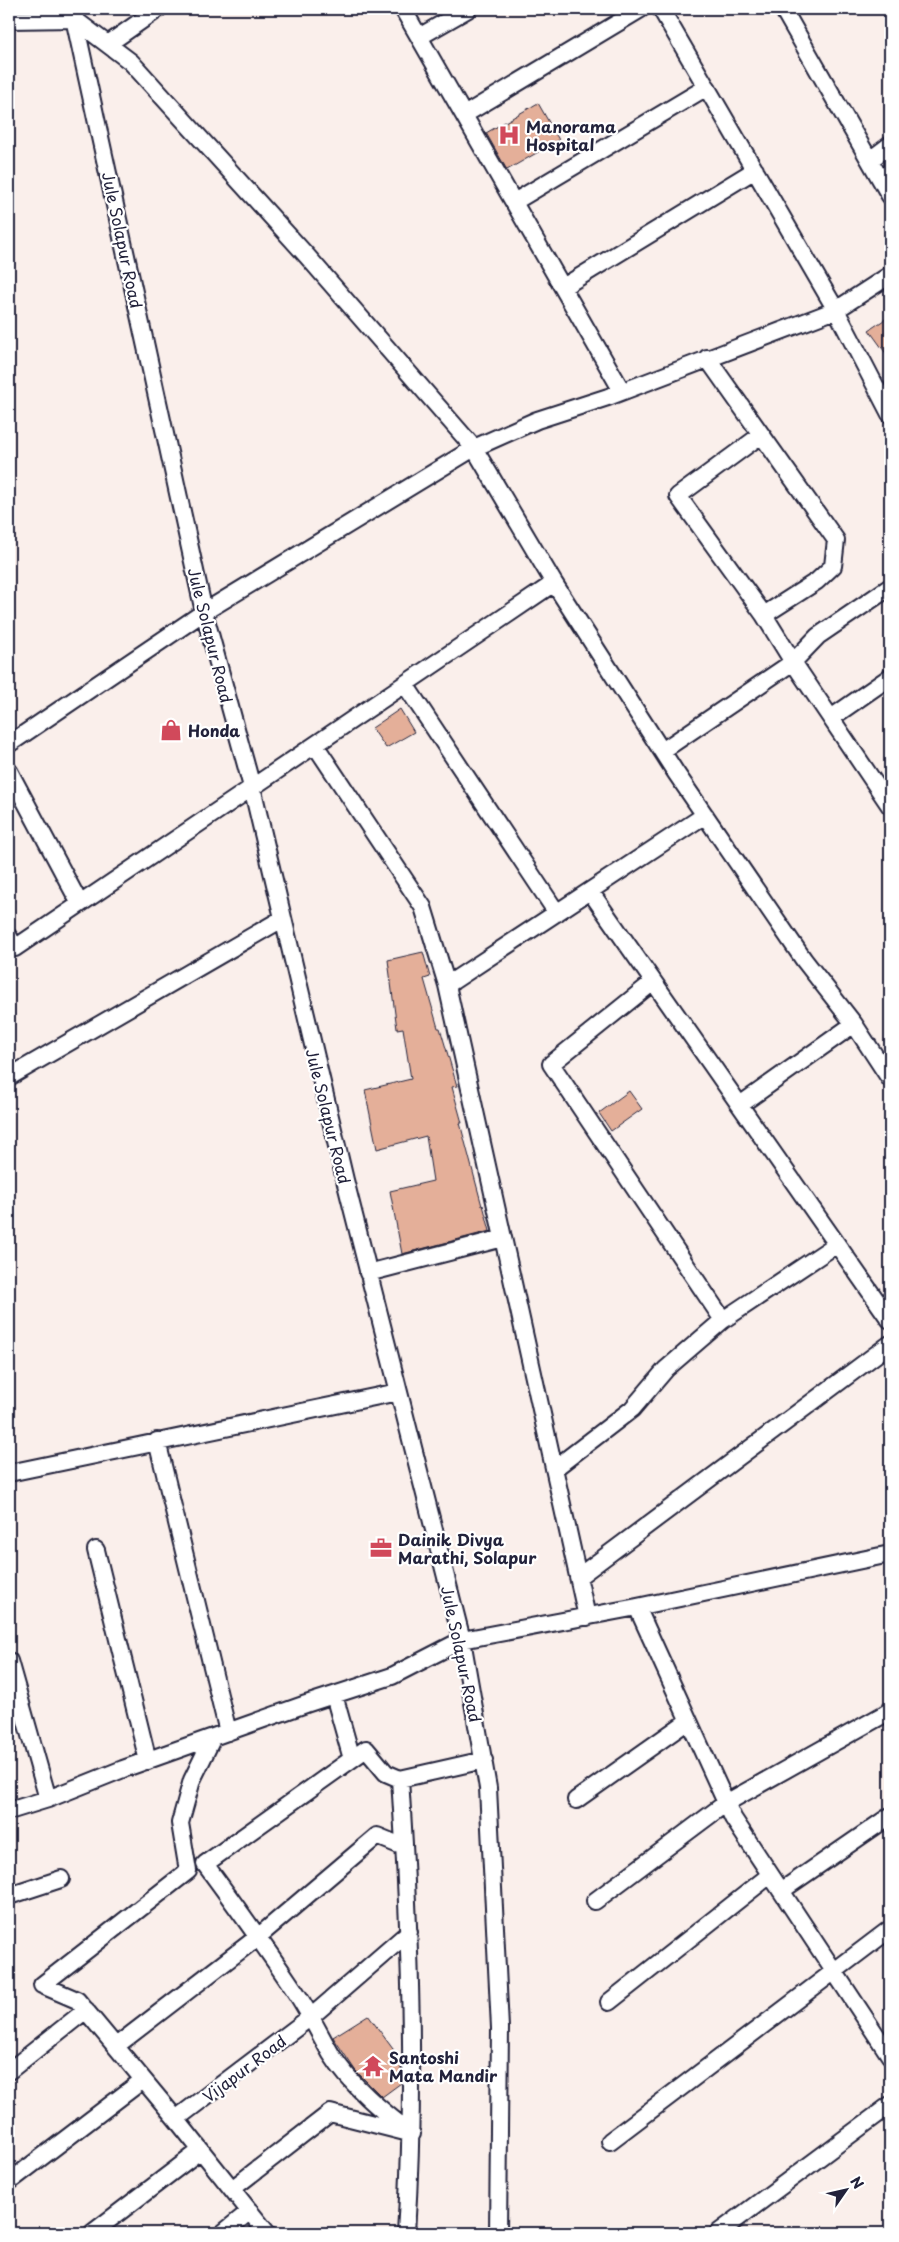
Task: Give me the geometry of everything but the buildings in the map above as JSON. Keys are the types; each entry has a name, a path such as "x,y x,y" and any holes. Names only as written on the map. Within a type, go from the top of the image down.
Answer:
{"street":[{"path":"108,44 158,9"},
{"path":"403,9 622,391"},
{"path":"419,37 468,9"},
{"path":"464,115 641,9"},
{"path":"661,9 836,310 890,414"},
{"path":"783,9 890,196"},
{"path":"9,20 73,14 130,62 307,256 474,448 554,583 662,751 804,960 854,1024 890,1079"},
{"name":"Jule Solapur Road","path":"73,14 204,612 252,787 368,1273 462,1640 488,1788 500,2028 498,2233"},
{"path":"514,202 707,87"},
{"path":"870,160 890,145"},
{"path":"563,287 755,170"},
{"path":"9,744 204,612 474,448 537,420 622,391 836,310 890,275"},
{"path":"706,358 836,540 833,566 817,581 764,615"},
{"path":"762,435 678,496 764,615 793,662 890,805"},
{"path":"9,937 15,948 252,787 406,686 554,583"},
{"path":"662,751 793,662 818,636 890,587"},
{"path":"831,718 890,677"},
{"path":"406,686 557,913"},
{"path":"315,745 423,907 447,985 587,1617"},
{"path":"9,771 80,904"},
{"path":"447,985 705,815"},
{"path":"590,891 890,1320"},
{"path":"9,1077 282,919"},
{"path":"654,982 551,1064 723,1320"},
{"path":"740,1105 854,1024"},
{"path":"368,1273 503,1238"},
{"path":"554,1468 632,1409 666,1369 723,1320 837,1244"},
{"path":"578,1576 890,1344"},
{"path":"9,1473 398,1392"},
{"path":"157,1441 220,1734 192,1780 180,1822 188,1871 42,1985 77,2000 176,2119 267,2233"},
{"path":"96,1550 148,1761"},
{"path":"9,1810 48,1799 220,1734 392,1676 462,1640 637,1607 890,1554"},
{"path":"637,1607 733,1818 890,2056"},
{"path":"9,1661 48,1799"},
{"path":"334,1695 352,1759"},
{"path":"595,1901 726,1803 890,1710"},
{"path":"576,1800 688,1721"},
{"path":"412,2134 382,2111 356,2085 332,2054 312,2016 258,1936 205,1864 366,1749 386,1773 400,1779 484,1760"},
{"path":"400,1779 409,1932 412,2134 406,2233"},
{"path":"781,1891 890,1816"},
{"path":"116,2046 258,1936 377,1836 404,1847"},
{"path":"609,2002 770,1875"},
{"path":"9,1896 60,1879"},
{"path":"610,2141 890,1929"},
{"name":"Vijapur Road","path":"176,2119 312,2016 409,1932"},
{"path":"9,2071 86,2010"},
{"path":"9,2182 143,2080"},
{"path":"718,2233 890,2105"},
{"path":"232,2189 330,2112 412,2134"},
{"path":"92,2233 201,2150"},
{"path":"223,2233 250,2211"}],"place":[{"name":"Manorama Hospital","path":"509,135"},
{"name":"Honda","path":"171,730"},
{"name":"Dainik Divya Marathi, Solapur","path":"381,1548"},
{"name":"Santoshi Mata Mandir","path":"373,2066"}]}
